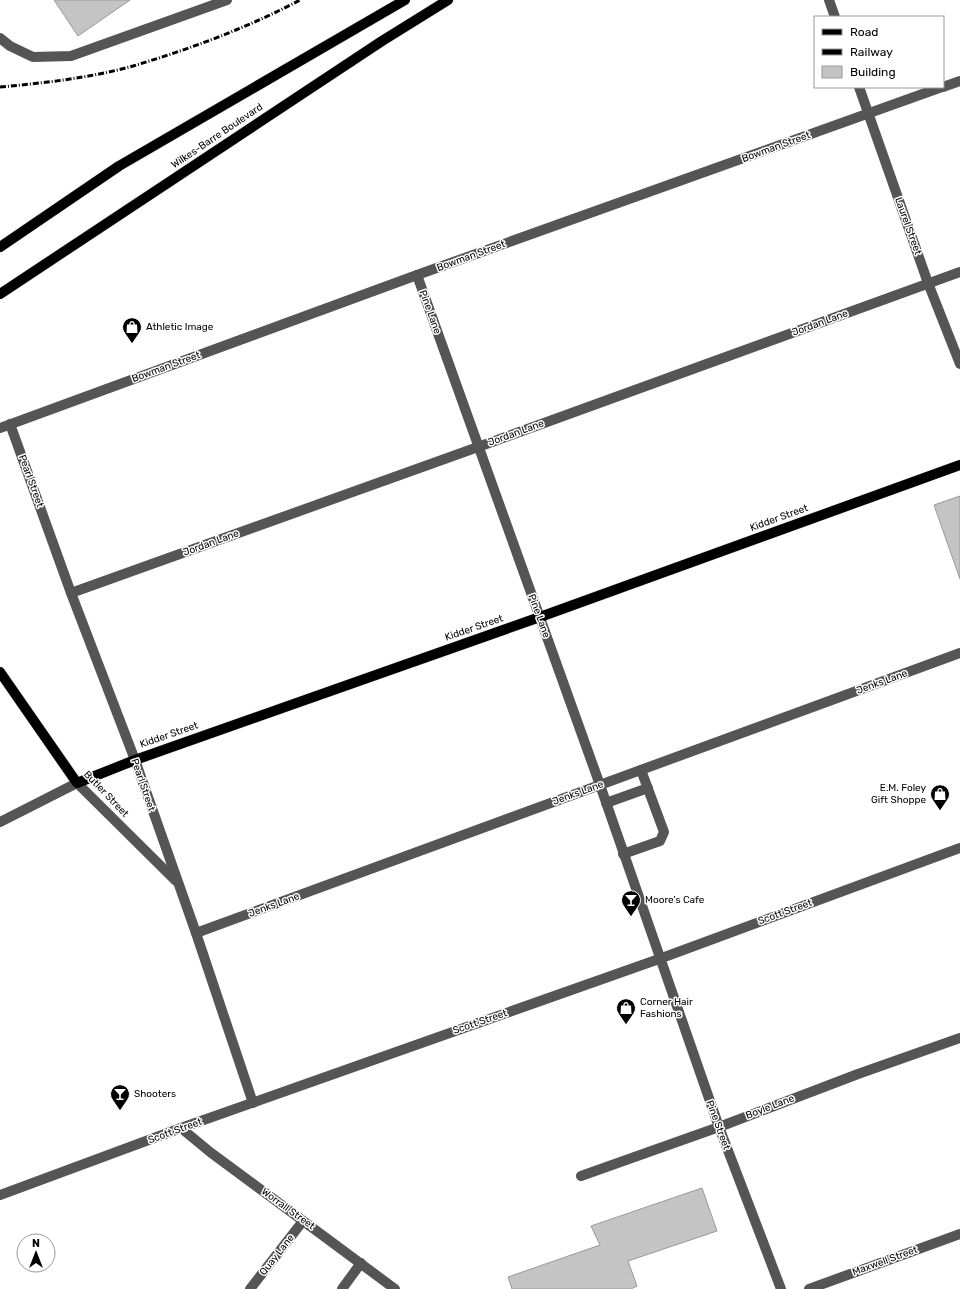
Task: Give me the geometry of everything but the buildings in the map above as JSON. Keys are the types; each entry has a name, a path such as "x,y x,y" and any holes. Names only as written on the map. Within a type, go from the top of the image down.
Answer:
{"main road":[{"name":"Wilkes-Barre Boulevard","path":"0,247 119,166 405,0"},
{"name":"Wilkes-Barre Boulevard","path":"0,294 382,41 448,0"},
{"name":"Kidder Street","path":"77,783 135,760 540,617 960,465"},
{"name":"Butler Street","path":"0,672 77,783"}],"street":[{"path":"0,38 10,46 34,57 71,56 227,0"},
{"path":"829,0 834,16"},
{"name":"Bowman Street","path":"944,87 960,81"},
{"name":"Laurel Street","path":"858,88 928,283 960,364"},
{"name":"Bowman Street","path":"0,428 417,275 940,88"},
{"name":"Jordan Lane","path":"71,592 478,447 960,272"},
{"name":"Pine Lane","path":"417,275 600,785 660,959"},
{"name":"Pearl Street","path":"10,424 71,592 135,760 196,933 253,1103"},
{"name":"Jenks Lane","path":"196,933 960,654"},
{"path":"624,854 660,841 664,832 641,770"},
{"name":"Kidder Street","path":"0,822 77,783"},
{"name":"Butler Street","path":"77,783 178,883"},
{"path":"606,804 648,788"},
{"name":"Scott Street","path":"0,1195 181,1128 660,959 960,848"},
{"name":"Pine Street","path":"660,959 719,1127 781,1289"},
{"name":"Boyle Lane","path":"581,1176 960,1038"},
{"name":"Worrall Street","path":"181,1128 210,1152 395,1289"},
{"name":"Quay Lane","path":"250,1289 303,1221"},
{"name":"Maxwell Street","path":"809,1289 960,1234"},
{"path":"342,1289 361,1263"}],"railway":[{"path":"0,87 84,77 133,66 218,37 260,20 300,0"}],"place":[{"name":"Athletic Image","path":"132,344"},
{"name":"E.M. Foley Gift Shoppe","path":"940,811"},
{"name":"Moore's Cafe","path":"631,917"},
{"name":"Corner Hair Fashions","path":"626,1025"},
{"name":"Shooters","path":"120,1111"}]}
